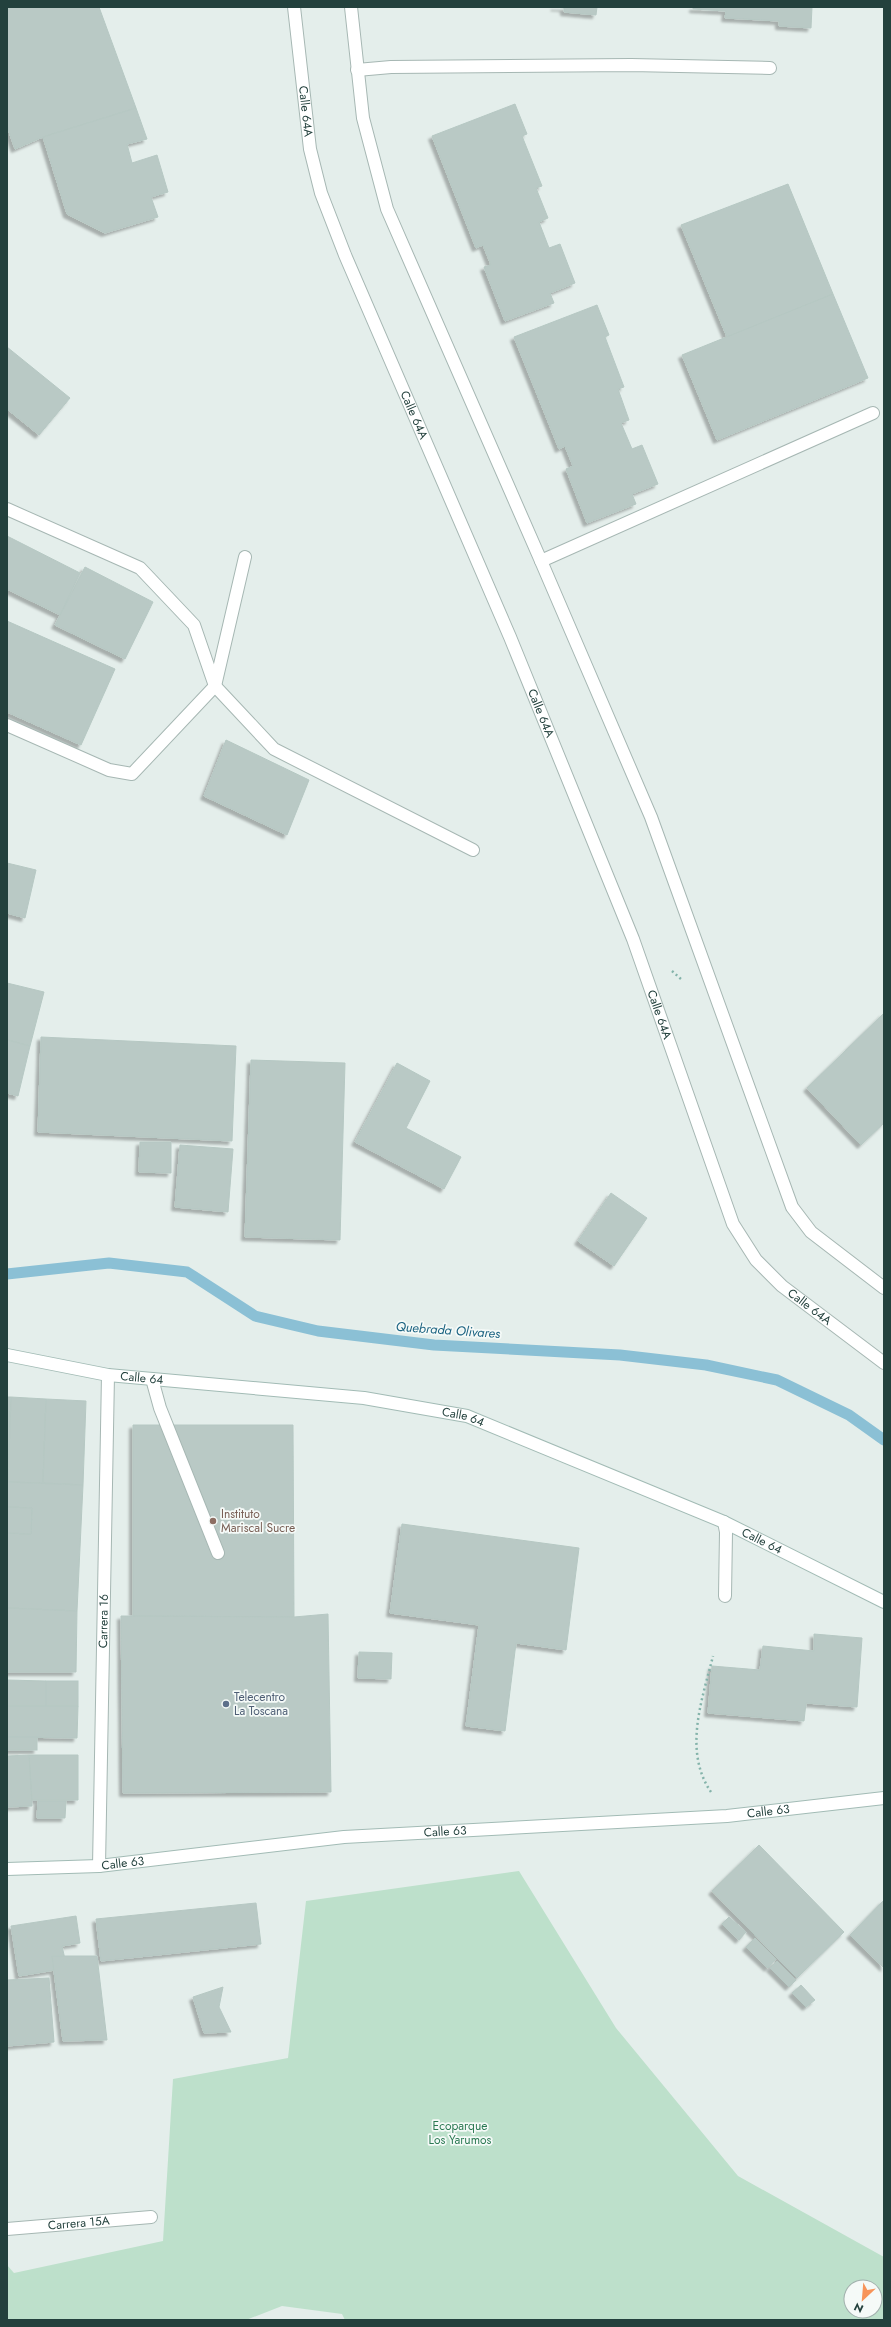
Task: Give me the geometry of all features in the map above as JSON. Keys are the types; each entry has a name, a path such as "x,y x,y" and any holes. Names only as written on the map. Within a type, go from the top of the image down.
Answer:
{"street":[{"name":"Calle 64A","path":"294,7 310,149 321,193 345,254 510,637 633,939 733,1224 756,1260 782,1286 884,1363"},
{"path":"351,7 363,118 387,209 651,817 792,1208 811,1232 884,1288"},
{"path":"357,70 391,67 631,65 770,68"},
{"path":"541,561 872,413"},
{"path":"7,508 140,568 194,625 216,686 274,749 473,850"},
{"path":"7,725 109,770 132,774 216,686 245,557"},
{"name":"Calle 64","path":"7,1355 108,1375 364,1398 467,1416 724,1522 884,1602"},
{"name":"Carrera 16","path":"99,1866 108,1375"},
{"path":"152,1379 160,1408 218,1553"},
{"path":"724,1522 726,1532 725,1596"},
{"name":"Calle 63","path":"7,1869 99,1866 344,1837 727,1816 884,1798"},
{"name":"Carrera 15A","path":"7,2228 151,2217"}],"path":[{"path":"668,969 686,983"},
{"path":"713,1656 696,1726 697,1761 705,1784 727,1816"}],"green space":[{"name":"Ecoparque Los Yarumos","path":"519,1871 616,2028 738,2176 884,2257 884,2320 345,2320 342,2314 282,2306 246,2320 7,2320 7,2265 14,2273 163,2241 173,2079 288,2058 306,1901"}],"building":[{"path":"7,7 99,7 136,108 43,137 15,149 7,126"},
{"path":"554,7 597,7 596,15 564,12 564,8"},
{"path":"693,7 812,7 811,28 779,26 779,21 725,18 726,11 693,9"},
{"path":"515,104 527,134 522,136 542,186 536,188 548,218 539,222 549,248 560,244 575,283 550,293 554,303 505,321 484,267 491,265 483,245 476,248 432,136"},
{"path":"136,108 147,139 127,144 132,163 157,155 168,192 151,197 158,217 105,233 67,214 43,137"},
{"path":"788,184 833,294 727,337 681,225"},
{"path":"833,294 868,378 717,440 682,355"},
{"path":"597,305 609,335 605,337 624,387 618,389 629,420 621,423 632,449 642,445 658,484 632,494 636,504 587,523 566,469 573,466 565,446 559,449 514,337"},
{"path":"7,347 70,398 39,435 7,409"},
{"path":"7,536 80,573 60,615 7,589"},
{"path":"85,567 153,602 125,659 55,625"},
{"path":"7,621 115,669 81,745 7,712"},
{"path":"226,740 309,780 287,835 204,796"},
{"path":"7,863 36,870 25,918 7,913"},
{"path":"7,983 44,992 30,1046 7,1040"},
{"path":"884,1013 884,1123 861,1145 807,1088"},
{"path":"41,1037 236,1046 232,1141 38,1132"},
{"path":"7,1040 30,1046 18,1096 7,1093"},
{"path":"251,1060 345,1063 340,1240 245,1237"},
{"path":"397,1063 430,1081 406,1128 461,1157 444,1189 355,1142"},
{"path":"140,1142 171,1142 171,1173 139,1172"},
{"path":"180,1145 233,1149 228,1212 175,1207"},
{"path":"611,1193 647,1218 614,1266 578,1241"},
{"path":"7,1397 11,1397 8,1482 7,1482"},
{"path":"11,1397 46,1399 43,1483 8,1482"},
{"path":"46,1399 86,1401 83,1485 43,1483"},
{"name":"Instituto Mariscal Sucre","path":"133,1425 293,1425 294,1617 133,1616"},
{"path":"7,1482 83,1485 77,1611 7,1608 7,1533 31,1534 32,1508 7,1507"},
{"path":"7,1507 32,1508 31,1534 7,1533"},
{"path":"402,1524 579,1548 566,1650 516,1643 505,1731 466,1726 479,1625 390,1613"},
{"path":"7,1608 77,1611 76,1672 7,1672"},
{"name":"Telecentro La Toscana","path":"328,1614 331,1792 123,1793 121,1616 294,1617"},
{"path":"814,1634 862,1638 857,1707 806,1703 804,1721 708,1713 712,1666 760,1670 763,1646 814,1651"},
{"path":"359,1652 392,1653 391,1679 358,1678"},
{"path":"7,1680 46,1681 46,1706 7,1706"},
{"path":"46,1681 78,1681 78,1706 46,1706"},
{"path":"7,1706 78,1706 77,1738 7,1737"},
{"path":"7,1737 37,1737 37,1750 7,1750"},
{"path":"29,1755 78,1755 78,1800 32,1800"},
{"path":"29,1755 32,1806 7,1807 7,1756"},
{"path":"38,1801 66,1801 65,1818 37,1818"},
{"path":"759,1845 844,1932 797,1978 712,1891"},
{"path":"884,1900 884,1968 850,1935"},
{"path":"256,1903 261,1944 101,1961 96,1919"},
{"path":"76,1916 80,1943 62,1946 67,1968 19,1976 11,1926"},
{"path":"729,1917 746,1932 739,1940 722,1924"},
{"path":"755,1938 776,1959 768,1968 746,1947"},
{"path":"52,1956 97,1956 107,2040 63,2041"},
{"path":"777,1961 796,1980 789,1987 770,1968"},
{"path":"49,1978 54,2042 7,2046 7,1980"},
{"path":"801,1985 815,2000 806,2007 792,1993"},
{"path":"223,1987 219,2007 231,2032 204,2033 193,1997"}],"waterway":[{"name":"Quebrada Olivares","path":"7,1274 109,1263 187,1272 255,1316 318,1331 434,1345 620,1355 706,1365 777,1380 849,1415 884,1440"}],"place":[{"name":"Instituto Mariscal Sucre","path":"213,1521"},
{"name":"Telecentro La Toscana","path":"226,1704"}]}
